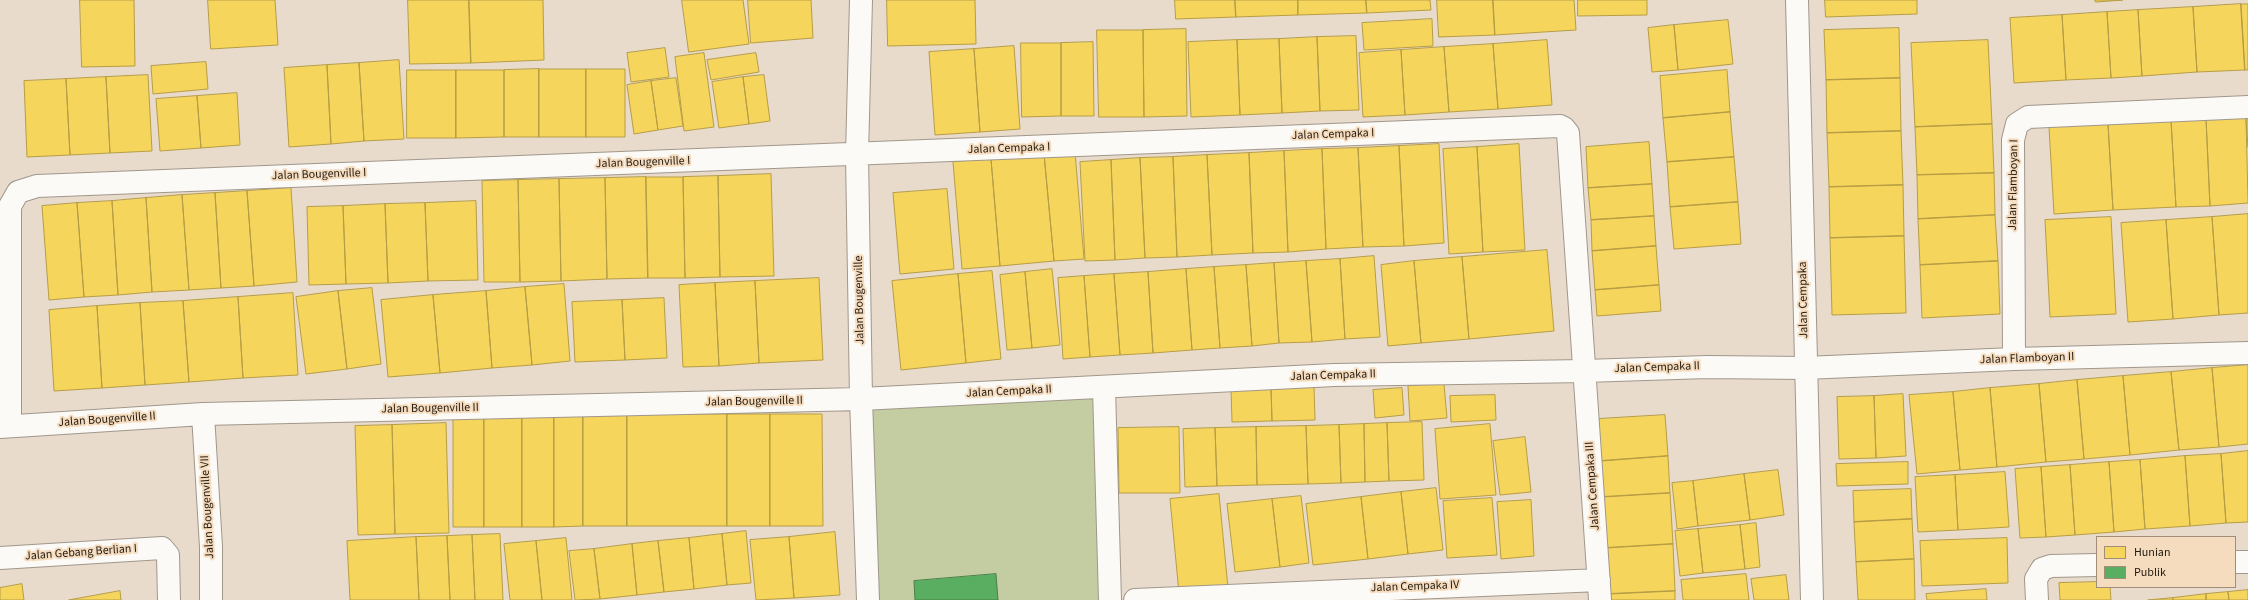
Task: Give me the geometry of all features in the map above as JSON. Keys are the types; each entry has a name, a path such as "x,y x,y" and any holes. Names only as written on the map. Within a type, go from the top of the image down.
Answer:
{"street":[{"name":"Jalan Bougenville","path":"861,0 857,155 861,399 868,600"},
{"name":"Jalan Cempaka","path":"1796,0 1812,600"},
{"name":"Jalan Flamboyan I","path":"2014,359 2013,140 2016,124 2028,117 2248,108"},
{"name":"Jalan Cempaka I","path":"857,155 1560,126 1568,133 1575,254 1585,371"},
{"name":"Jalan Bougenville I","path":"5,427 10,206 18,192 37,186 857,155"},
{"name":"Jalan Flamboyan II","path":"1805,368 2014,359 2248,353"},
{"name":"Jalan Cempaka II","path":"861,399 1104,388 1334,374 1585,371 1707,367 1805,368"},
{"name":"Jalan Cempaka III","path":"1585,371 1600,590"},
{"path":"1104,388 1110,600"},
{"name":"Jalan Bougenville II","path":"5,427 203,414 861,399"},
{"name":"Jalan Bougenville VII","path":"203,414 211,547 211,600"},
{"name":"Jalan Gebang Berlian I","path":"0,558 162,548 168,555 169,600"},
{"path":"2236,562 2248,562"},
{"path":"2037,600 2036,579 2042,569 2051,566 2096,565"},
{"name":"Jalan Cempaka IV","path":"1135,600 1600,590"}],"green space":[{"path":"1104,388 1111,600 868,600 861,399"}],"building: Hunian":[{"path":"80,0 134,0 135,66 82,67"},
{"path":"208,0 275,0 278,45 211,49"},
{"path":"408,0 469,0 471,63 410,64"},
{"path":"469,0 543,0 544,60 471,63"},
{"path":"682,0 743,0 749,44 689,52"},
{"path":"748,0 811,0 813,38 751,43"},
{"path":"887,0 975,0 976,44 888,46"},
{"path":"1175,0 1235,0 1236,17 1176,19"},
{"path":"1235,0 1298,0 1298,15 1236,17"},
{"path":"1298,0 1366,0 1367,13 1298,15"},
{"path":"1366,0 1430,0 1431,10 1367,13"},
{"path":"1437,0 1493,0 1495,35 1439,37"},
{"path":"1493,0 1574,0 1576,30 1495,35"},
{"path":"1578,0 1647,0 1647,15 1578,16"},
{"path":"1825,0 1917,0 1917,14 1826,17"},
{"path":"2095,0 2123,0 2096,2"},
{"path":"2241,4 2248,4 2248,70 2245,70"},
{"path":"2241,4 2245,70 2197,72 2193,7"},
{"path":"2193,7 2197,72 2142,76 2138,10"},
{"path":"2138,10 2142,76 2111,78 2107,12"},
{"path":"2107,12 2111,78 2066,80 2062,15"},
{"path":"2062,15 2066,80 2014,83 2010,18"},
{"path":"1432,19 1433,46 1364,50 1362,23"},
{"path":"1728,20 1733,64 1678,70 1674,25"},
{"path":"1674,25 1678,70 1652,72 1648,28"},
{"path":"1899,28 1900,78 1826,80 1824,30"},
{"path":"1186,29 1187,116 1144,117 1143,30"},
{"path":"1097,30 1143,30 1144,117 1099,117"},
{"path":"1356,36 1359,110 1320,111 1317,37"},
{"path":"1317,37 1320,111 1282,113 1279,39"},
{"path":"1279,39 1282,113 1240,115 1237,40"},
{"path":"1237,40 1240,115 1191,117 1188,42"},
{"path":"1547,40 1552,105 1498,109 1493,44"},
{"path":"1988,40 1992,124 1915,127 1911,43"},
{"path":"1093,42 1094,116 1061,116 1061,43"},
{"path":"1021,43 1061,43 1061,116 1022,117"},
{"path":"1493,44 1498,109 1449,112 1444,47"},
{"path":"1014,46 1020,129 980,132 974,49"},
{"path":"1444,47 1449,112 1405,115 1401,50"},
{"path":"665,48 669,77 631,82 627,53"},
{"path":"974,49 980,132 935,135 929,52"},
{"path":"1401,50 1405,115 1363,117 1359,53"},
{"path":"704,53 714,127 684,131 675,57"},
{"path":"756,53 759,72 711,80 707,60"},
{"path":"399,60 404,139 364,141 359,63"},
{"path":"206,62 208,89 153,94 151,66"},
{"path":"359,63 364,141 331,144 327,65"},
{"path":"327,65 331,144 289,147 284,68"},
{"path":"539,69 586,69 586,137 539,137"},
{"path":"539,69 539,137 504,137 504,70"},
{"path":"586,69 625,69 625,137 586,137"},
{"path":"407,70 456,70 456,138 407,138"},
{"path":"456,70 504,70 504,137 456,138"},
{"path":"1727,70 1730,112 1663,118 1660,76"},
{"path":"148,75 152,151 110,153 106,77"},
{"path":"764,75 770,121 749,124 743,77"},
{"path":"106,77 110,153 70,155 66,79"},
{"path":"743,77 749,124 719,128 712,82"},
{"path":"676,78 683,126 658,130 651,81"},
{"path":"1900,78 1901,131 1827,133 1826,80"},
{"path":"66,79 70,155 27,157 24,81"},
{"path":"651,81 658,130 634,134 627,85"},
{"path":"237,93 240,145 201,148 197,96"},
{"path":"197,96 201,148 160,151 156,99"},
{"path":"1730,112 1734,157 1667,162 1663,118"},
{"path":"2246,116 2248,116 2248,147"},
{"path":"2246,116 2248,203 2210,206 2206,118"},
{"path":"2206,118 2210,206 2176,207 2171,120"},
{"path":"2171,120 2176,207 2113,210 2108,124"},
{"path":"1992,124 1994,173 1917,175 1915,127"},
{"path":"2108,124 2113,210 2054,214 2049,127"},
{"path":"1901,131 1903,185 1829,187 1827,133"},
{"path":"1649,142 1652,184 1588,188 1586,147"},
{"path":"1439,144 1444,243 1404,246 1399,146"},
{"path":"1519,144 1525,250 1483,252 1477,147"},
{"path":"1399,146 1404,246 1363,247 1358,148"},
{"path":"1477,147 1483,252 1449,254 1443,149"},
{"path":"1358,148 1363,247 1326,249 1322,149"},
{"path":"1322,149 1326,249 1288,252 1284,151"},
{"path":"1284,151 1288,252 1253,253 1249,153"},
{"path":"1075,152 1084,259 1054,261 1044,154"},
{"path":"1249,153 1253,253 1212,255 1207,155"},
{"path":"1044,154 1054,261 1000,266 991,159"},
{"path":"1207,155 1212,255 1177,257 1173,157"},
{"path":"1173,157 1177,257 1145,258 1140,158"},
{"path":"1734,157 1738,202 1670,207 1667,162"},
{"path":"1140,158 1145,258 1115,260 1111,160"},
{"path":"991,159 1000,266 962,269 953,162"},
{"path":"1111,160 1115,260 1085,261 1080,162"},
{"path":"1994,173 1995,215 1918,219 1917,175"},
{"path":"771,174 774,276 720,277 718,176"},
{"path":"718,176 720,277 685,278 683,177"},
{"path":"646,177 683,177 685,278 648,278"},
{"path":"646,177 648,278 607,279 605,178"},
{"path":"605,178 607,279 561,281 559,179"},
{"path":"559,179 561,281 520,282 518,180"},
{"path":"518,180 520,282 484,282 482,181"},
{"path":"1652,184 1654,216 1591,220 1588,188"},
{"path":"1903,185 1904,236 1830,238 1829,187"},
{"path":"291,188 297,282 254,286 247,191"},
{"path":"947,189 954,269 900,274 893,193"},
{"path":"247,191 254,286 221,288 215,193"},
{"path":"215,193 221,288 189,290 182,195"},
{"path":"182,195 189,290 152,292 146,198"},
{"path":"146,198 152,292 118,295 112,201"},
{"path":"112,201 118,295 84,297 77,203"},
{"path":"476,201 478,280 428,281 425,203"},
{"path":"1738,202 1741,244 1674,249 1670,207"},
{"path":"77,203 84,297 49,300 42,206"},
{"path":"425,203 428,281 388,283 385,204"},
{"path":"385,204 388,283 346,284 343,206"},
{"path":"343,206 346,284 309,285 307,207"},
{"path":"2248,214 2248,313 2219,315 2212,217"},
{"path":"1995,215 1998,261 1920,265 1918,219"},
{"path":"1654,216 1656,246 1592,251 1591,220"},
{"path":"2111,217 2116,314 2050,317 2045,220"},
{"path":"2212,217 2219,315 2173,319 2166,220"},
{"path":"2166,220 2173,319 2128,322 2121,223"},
{"path":"1904,236 1906,313 1832,315 1830,238"},
{"path":"1656,246 1659,285 1595,290 1592,251"},
{"path":"1547,250 1554,331 1469,339 1462,257"},
{"path":"1374,256 1380,337 1345,339 1340,259"},
{"path":"1462,257 1469,339 1421,343 1414,261"},
{"path":"1340,259 1345,339 1312,342 1306,261"},
{"path":"1306,261 1312,342 1279,343 1274,263"},
{"path":"1414,261 1421,343 1388,346 1381,265"},
{"path":"1998,261 2000,314 1922,318 1920,265"},
{"path":"1274,263 1279,343 1252,346 1246,265"},
{"path":"1246,265 1252,346 1220,348 1214,267"},
{"path":"1214,267 1220,348 1192,350 1186,269"},
{"path":"1052,269 1060,345 1032,348 1025,272"},
{"path":"1186,269 1192,350 1153,353 1148,272"},
{"path":"992,271 1001,359 966,363 958,274"},
{"path":"1025,272 1032,348 1007,350 1000,275"},
{"path":"1148,272 1153,353 1120,355 1114,274"},
{"path":"958,274 966,363 901,370 892,281"},
{"path":"1114,274 1120,355 1090,357 1084,276"},
{"path":"1084,276 1090,357 1063,359 1058,278"},
{"path":"819,278 823,360 759,363 755,281"},
{"path":"755,281 759,363 719,366 715,283"},
{"path":"715,283 719,366 683,367 679,285"},
{"path":"564,284 570,361 532,365 525,287"},
{"path":"1659,285 1661,311 1597,316 1595,290"},
{"path":"525,287 532,365 492,368 486,291"},
{"path":"372,288 381,364 347,369 338,291"},
{"path":"338,291 347,369 306,374 296,297"},
{"path":"486,291 492,368 440,373 433,295"},
{"path":"293,293 298,375 243,378 238,297"},
{"path":"433,295 440,373 388,377 381,300"},
{"path":"238,297 243,378 189,382 183,301"},
{"path":"664,298 667,358 625,360 622,300"},
{"path":"622,300 625,360 575,362 572,302"},
{"path":"183,301 189,382 145,385 140,303"},
{"path":"140,303 145,385 102,388 97,306"},
{"path":"97,306 102,388 54,391 49,310"},
{"path":"2248,365 2248,444 2219,447 2212,368"},
{"path":"2212,368 2219,447 2179,450 2171,372"},
{"path":"2171,372 2179,450 2130,455 2123,376"},
{"path":"2123,376 2130,455 2084,459 2077,380"},
{"path":"2077,380 2084,459 2046,462 2039,384"},
{"path":"1444,384 1447,418 1410,421 1408,386"},
{"path":"2039,384 2046,462 1997,467 1990,388"},
{"path":"1314,386 1315,420 1272,421 1271,388"},
{"path":"1271,388 1272,421 1232,422 1231,389"},
{"path":"1402,388 1404,415 1375,418 1373,390"},
{"path":"1990,388 1997,467 1960,470 1953,392"},
{"path":"1953,392 1960,470 1917,474 1909,395"},
{"path":"1903,394 1906,456 1876,458 1874,396"},
{"path":"1495,395 1496,420 1451,422 1450,396"},
{"path":"1874,396 1876,458 1839,459 1837,397"},
{"path":"484,414 522,414 522,527 484,527"},
{"path":"484,414 484,527 453,527 453,415"},
{"path":"522,414 554,414 554,527 522,527"},
{"path":"554,414 583,414 583,526 554,527"},
{"path":"583,414 627,414 627,526 583,526"},
{"path":"627,414 727,414 727,526 627,526"},
{"path":"727,414 770,414 770,526 727,526"},
{"path":"770,414 822,414 823,526 770,526"},
{"path":"1665,415 1668,456 1601,461 1598,419"},
{"path":"1422,422 1424,480 1389,481 1387,423"},
{"path":"446,423 449,533 395,534 392,425"},
{"path":"1387,423 1389,481 1365,482 1364,424"},
{"path":"1364,424 1365,482 1341,483 1339,425"},
{"path":"1490,424 1496,495 1440,499 1435,429"},
{"path":"392,425 395,534 358,535 355,426"},
{"path":"1339,425 1341,483 1308,484 1306,426"},
{"path":"1306,426 1308,484 1257,485 1256,427"},
{"path":"1179,427 1180,493 1119,493 1118,428"},
{"path":"1256,427 1257,485 1217,486 1215,428"},
{"path":"1215,428 1217,486 1185,487 1183,429"},
{"path":"1525,437 1531,492 1500,495 1493,441"},
{"path":"2248,451 2248,522 2226,523 2221,454"},
{"path":"2221,454 2226,523 2190,526 2185,456"},
{"path":"1668,456 1670,493 1603,497 1601,461"},
{"path":"2185,456 2190,526 2145,529 2140,460"},
{"path":"2140,460 2145,529 2114,532 2109,462"},
{"path":"1908,462 1908,484 1837,486 1836,464"},
{"path":"2109,462 2114,532 2075,535 2070,465"},
{"path":"2070,465 2075,535 2046,537 2041,467"},
{"path":"2041,467 2046,537 2020,538 2015,469"},
{"path":"1778,470 1784,515 1750,520 1744,474"},
{"path":"2005,472 2009,527 1958,530 1955,475"},
{"path":"1744,474 1750,520 1698,526 1693,481"},
{"path":"1955,475 1958,530 1918,532 1915,477"},
{"path":"1693,481 1698,526 1677,529 1672,483"},
{"path":"1436,488 1443,550 1408,554 1401,492"},
{"path":"1911,489 1912,519 1854,522 1853,491"},
{"path":"1401,492 1408,554 1368,559 1361,497"},
{"path":"1670,493 1673,544 1606,548 1603,497"},
{"path":"1219,494 1228,588 1179,593 1170,499"},
{"path":"1301,496 1309,563 1280,567 1272,499"},
{"path":"1361,497 1368,559 1313,565 1306,504"},
{"path":"1492,498 1497,555 1447,558 1443,501"},
{"path":"1272,499 1280,567 1235,572 1227,504"},
{"path":"1531,500 1534,556 1501,559 1497,502"},
{"path":"1912,519 1914,559 1856,562 1854,522"},
{"path":"1756,523 1760,567 1745,569 1740,525"},
{"path":"1740,525 1745,569 1703,573 1698,529"},
{"path":"1698,529 1703,573 1680,576 1675,531"},
{"path":"746,531 751,583 727,585 722,534"},
{"path":"835,532 840,595 794,598 789,537"},
{"path":"500,534 503,600 475,600 472,535"},
{"path":"722,534 727,585 694,589 689,538"},
{"path":"472,535 475,600 450,600 447,536"},
{"path":"447,536 450,600 419,600 416,537"},
{"path":"416,537 419,600 350,600 347,541"},
{"path":"789,537 794,598 756,600 750,540"},
{"path":"566,538 572,600 542,600 536,541"},
{"path":"689,538 694,589 664,592 658,541"},
{"path":"2007,538 2008,583 1922,586 1920,541"},
{"path":"536,541 542,600 510,600 504,544"},
{"path":"658,541 664,592 637,595 632,544"},
{"path":"632,544 637,595 600,599 594,549"},
{"path":"1673,544 1675,591 1609,594 1606,548"},
{"path":"594,549 600,599 575,600 569,551"},
{"path":"1914,559 1915,600 1858,600 1856,562"},
{"path":"1746,574 1749,600 1683,600 1681,580"},
{"path":"1786,575 1789,600 1754,600 1751,579"},
{"path":"2096,582 2096,588 2110,588 2111,600 2060,600 2059,583"},
{"path":"22,584 24,600 0,600 0,588"},
{"path":"1986,589 1987,600 1927,600 1926,594"},
{"path":"2248,590 2248,600 2229,600 2228,592"},
{"path":"120,591 121,600 69,600"},
{"path":"1675,591 1675,600 1609,600 1609,594"},
{"path":"2228,592 2229,600 2206,600 2206,594"},
{"path":"2206,594 2206,600 2173,600 2173,598"},
{"path":"2173,598 2173,600 2148,600"}],"building: Publik":[{"path":"996,574 998,600 915,600 914,581"}]}
